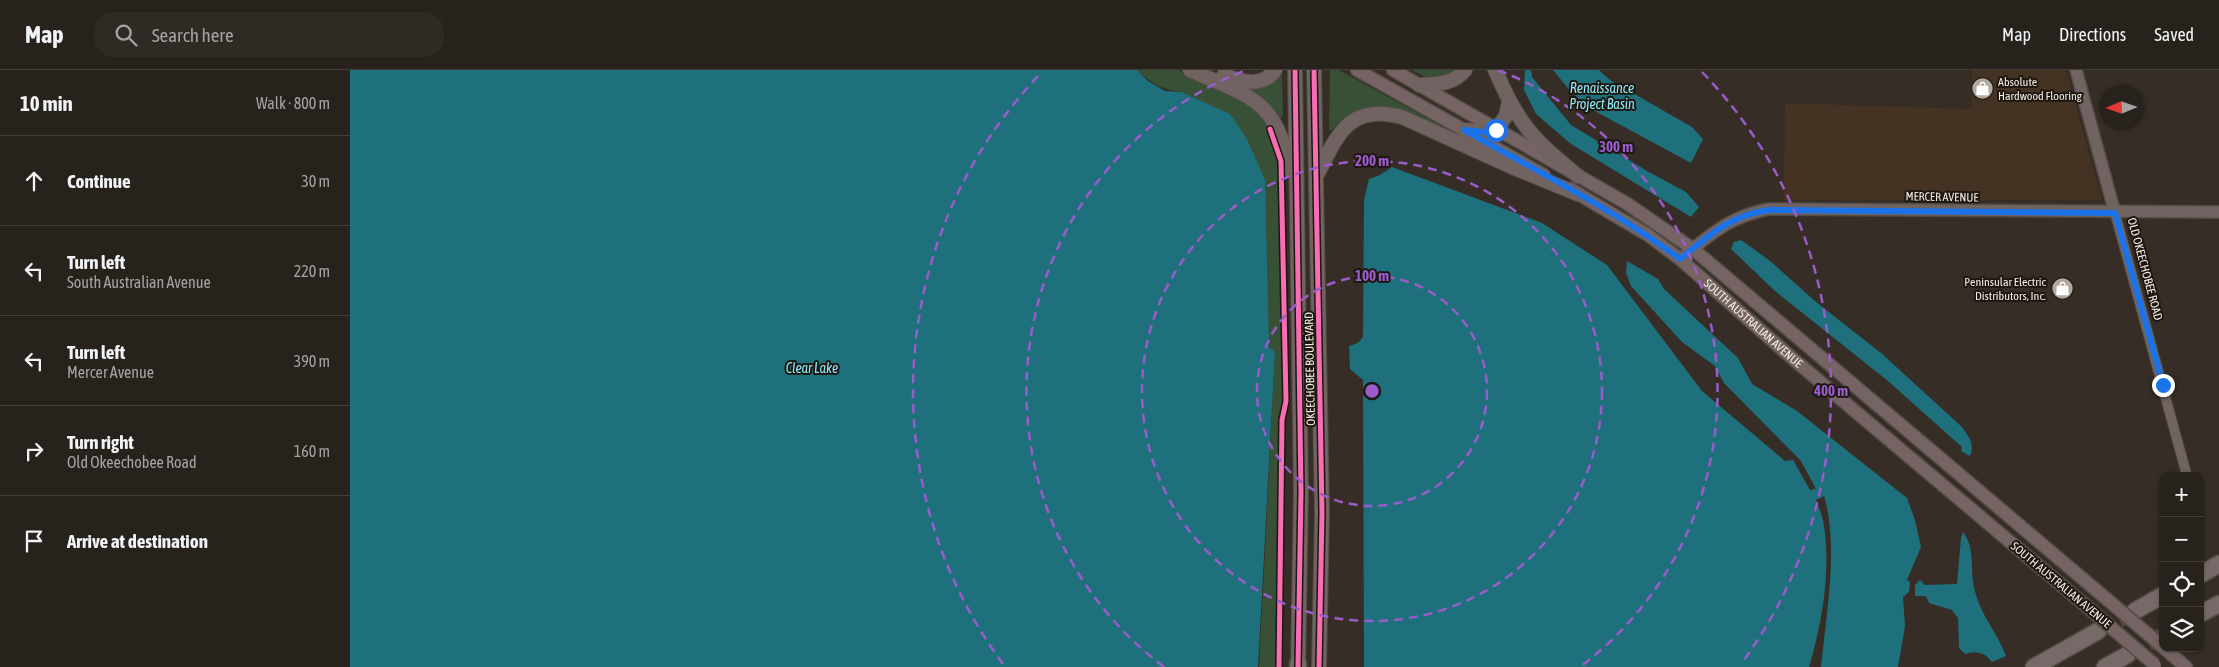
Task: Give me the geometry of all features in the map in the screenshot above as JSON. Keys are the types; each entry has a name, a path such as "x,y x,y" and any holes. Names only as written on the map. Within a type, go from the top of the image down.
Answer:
{"highway":[{"path":"2204,572 2219,564"},
{"path":"2135,610 2159,597"},
{"path":"2204,612 2219,604"},
{"path":"2034,667 2098,631"},
{"path":"2105,667 2127,655"}],"main road":[{"path":"1190,70 1238,90 1252,98 1270,115 1282,135 1297,219"},
{"path":"1211,70 1234,79 1252,82 1267,78 1275,70"},
{"name":"OKEECHOBEE BOULEVARD","path":"1295,70 1301,492 1298,666"},
{"name":"OKEECHOBEE BOULEVARD","path":"1314,70 1322,514 1319,667"},
{"name":"SOUTH AUSTRALIAN AVENUE","path":"1357,70 1648,235 1680,259 1792,358 2156,666"},
{"name":"SOUTH AUSTRALIAN AVENUE","path":"1393,70 1626,203 1693,249 2159,644"},
{"path":"1419,86 1453,80 1465,70"},
{"path":"1495,70 1510,101 1527,128 1538,141 1578,176"},
{"path":"1464,130 1484,132 1496,130 1506,116 1510,101"},
{"path":"1317,176 1336,137 1344,128 1364,116 1377,113 1402,117 1512,167 1578,194"},
{"name":"SOUTH AUSTRALIAN AVENUE","path":"2168,652 2186,667"}],"street":[{"name":"OLD OKEECHOBEE ROAD","path":"2076,70 2186,472"},
{"name":"MERCER AVENUE","path":"1680,259 1730,221 1749,213 1769,210 2219,212"}],"shaded area":[{"path":"1972,70 2066,70 2102,200 1784,200 1785,103 1971,109"}],"green space":[{"path":"1137,70 1178,70 1244,102 1258,113 1270,129 1281,150 1286,346 1284,404 1278,417 1278,667 1259,667 1275,352 1269,347 1181,92 1168,90 1157,85"},
{"path":"1330,70 1339,70 1478,146 1414,116 1388,108 1378,107 1358,111 1346,117 1331,131 1329,129"},
{"path":"1412,70 1459,70 1437,80"},
{"path":"1279,74 1282,77 1283,117 1279,119 1265,101 1241,87"}],"water":[{"name":"Clear Lake","path":"350,70 1137,70 1148,81 1165,91 1181,92 1230,114 1247,139 1265,180 1269,347 1275,352 1258,667 350,667"},
{"path":"1525,70 1531,70 1532,77 1571,125 1686,192 1699,207 1691,217 1571,144 1536,114 1524,90"},
{"name":"Renaissance Project Basin","path":"1553,70 1599,70 1610,80 1692,127 1703,139 1691,163 1591,109 1571,92"},
{"path":"1392,167 1542,223 1607,265 1702,391 1785,461 1793,460 1810,490 1816,489 1801,461 1724,383 1715,366 1682,342 1631,286 1626,273 1627,261 1658,279 1664,289 1738,358 1752,384 1797,411 1907,498 1915,520 1921,547 1907,580 1910,582 1909,592 1903,597 1905,626 1898,667 1821,667 1831,558 1831,536 1824,496 1816,500 1824,526 1826,579 1818,633 1809,667 1364,667 1363,380 1350,369 1349,346 1358,343 1363,337 1364,200 1369,179 1380,175"},
{"path":"1741,240 1769,260 1816,302 1881,353 1962,427 1972,444 1970,456 1961,451 1962,447 1888,381 1775,291 1731,249 1734,242"},
{"path":"1963,532 1969,543 1973,581 1978,602 2006,656 1992,662 1984,654 1973,652 1965,654 1959,648 1958,618 1952,610 1929,603 1926,596 1915,596 1915,585 1920,580 1925,585 1957,584"}],"tunnel":[{"path":"2098,631 2135,611"},
{"path":"2127,655 2159,637"}],"cycle path":[{"path":"1295,70 1301,492 1298,667"},
{"path":"1314,70 1322,513 1319,667"},
{"path":"1270,129 1281,161 1286,401 1282,420 1279,667"}],"place":[{"name":"Absolute Hardwood Flooring","path":"1982,89"},
{"name":"Peninsular Electric Distributors, Inc.","path":"2062,289"}],"route":[{"path":"1496,130 1488,132 1464,130 1648,235 1680,259 1718,228 1730,221 1742,215 1769,210 2115,213 2163,385"}]}
